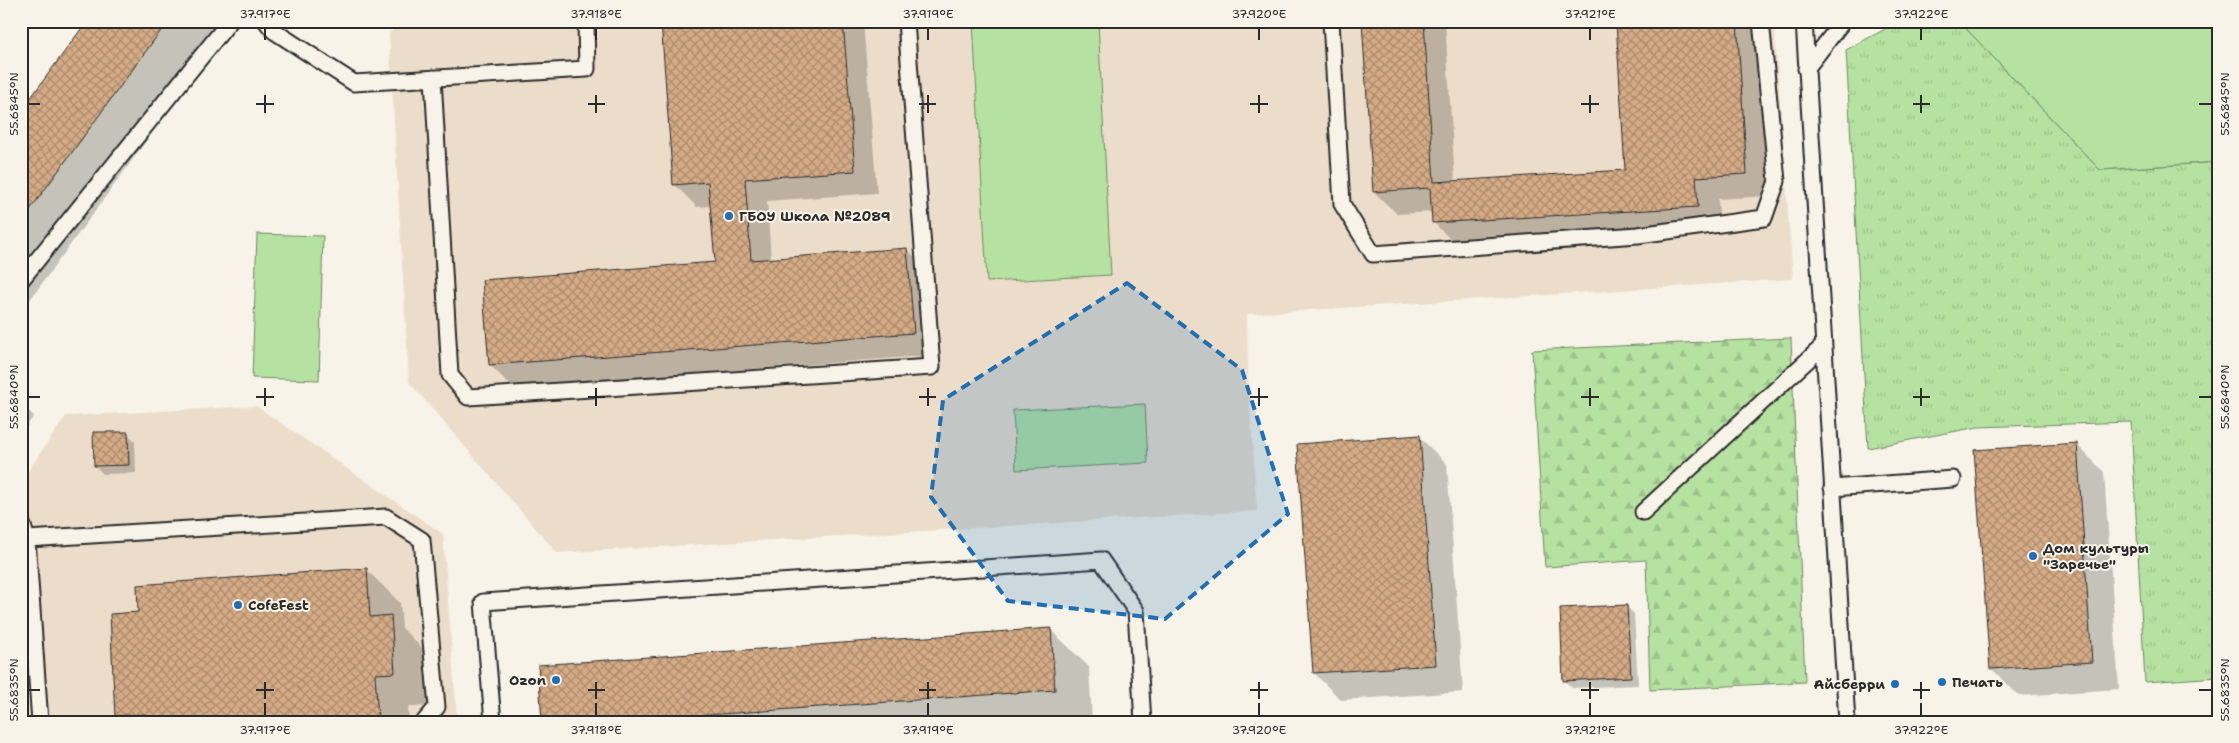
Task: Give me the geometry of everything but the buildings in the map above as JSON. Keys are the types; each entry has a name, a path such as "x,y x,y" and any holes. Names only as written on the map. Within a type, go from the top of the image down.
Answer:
{"lane":[{"path":"21,280 230,21"},
{"path":"266,21 274,31 354,83 587,69 586,21"},
{"path":"433,78 450,375 468,397 932,367 906,21"},
{"path":"1330,21 1342,204 1373,254 1638,235 1764,218 1777,181 1761,21"},
{"path":"1804,21 1847,722"},
{"path":"1806,69 1843,21"},
{"path":"1643,512 1823,346"},
{"path":"1832,488 1953,479"},
{"path":"26,539 386,517 422,540 437,707 424,722"},
{"path":"21,520 26,539 40,722"},
{"path":"493,722 483,602 1101,560 1136,611 1143,722"}],"highlighted area":[{"path":"1127,283 1242,370 1288,514 1165,619 1008,601 931,497 943,400"}],"shaded area":[{"path":"404,21 1774,21 1793,279 1247,314 1248,375 1257,511 557,553 409,382 389,34"},
{"path":"256,406 443,534 457,722 21,722 21,481 66,416"}],"green space":[{"path":"973,21 1098,21 1111,275 987,282"},
{"path":"1900,21 1959,21 2100,170 2218,162 2218,677 2145,682 2131,422 1978,427 1868,448 1846,50"},
{"path":"1959,21 2218,21 2218,162 2100,170"},
{"path":"257,234 323,236 319,380 252,378"},
{"path":"1791,338 1805,682 1650,690 1646,560 1545,567 1532,350"},
{"path":"1145,404 1148,463 1016,470 1013,410"}],"place":[{"name":"ГБОУ Школа №2089","path":"729,216"},
{"name":"Дом культуры \"Заречье\"","path":"2033,556"},
{"name":"CofeFest","path":"238,605"},
{"name":"Ozon","path":"556,680"},
{"name":"Печать","path":"1942,682"},
{"name":"Айсберри","path":"1895,684"}]}
